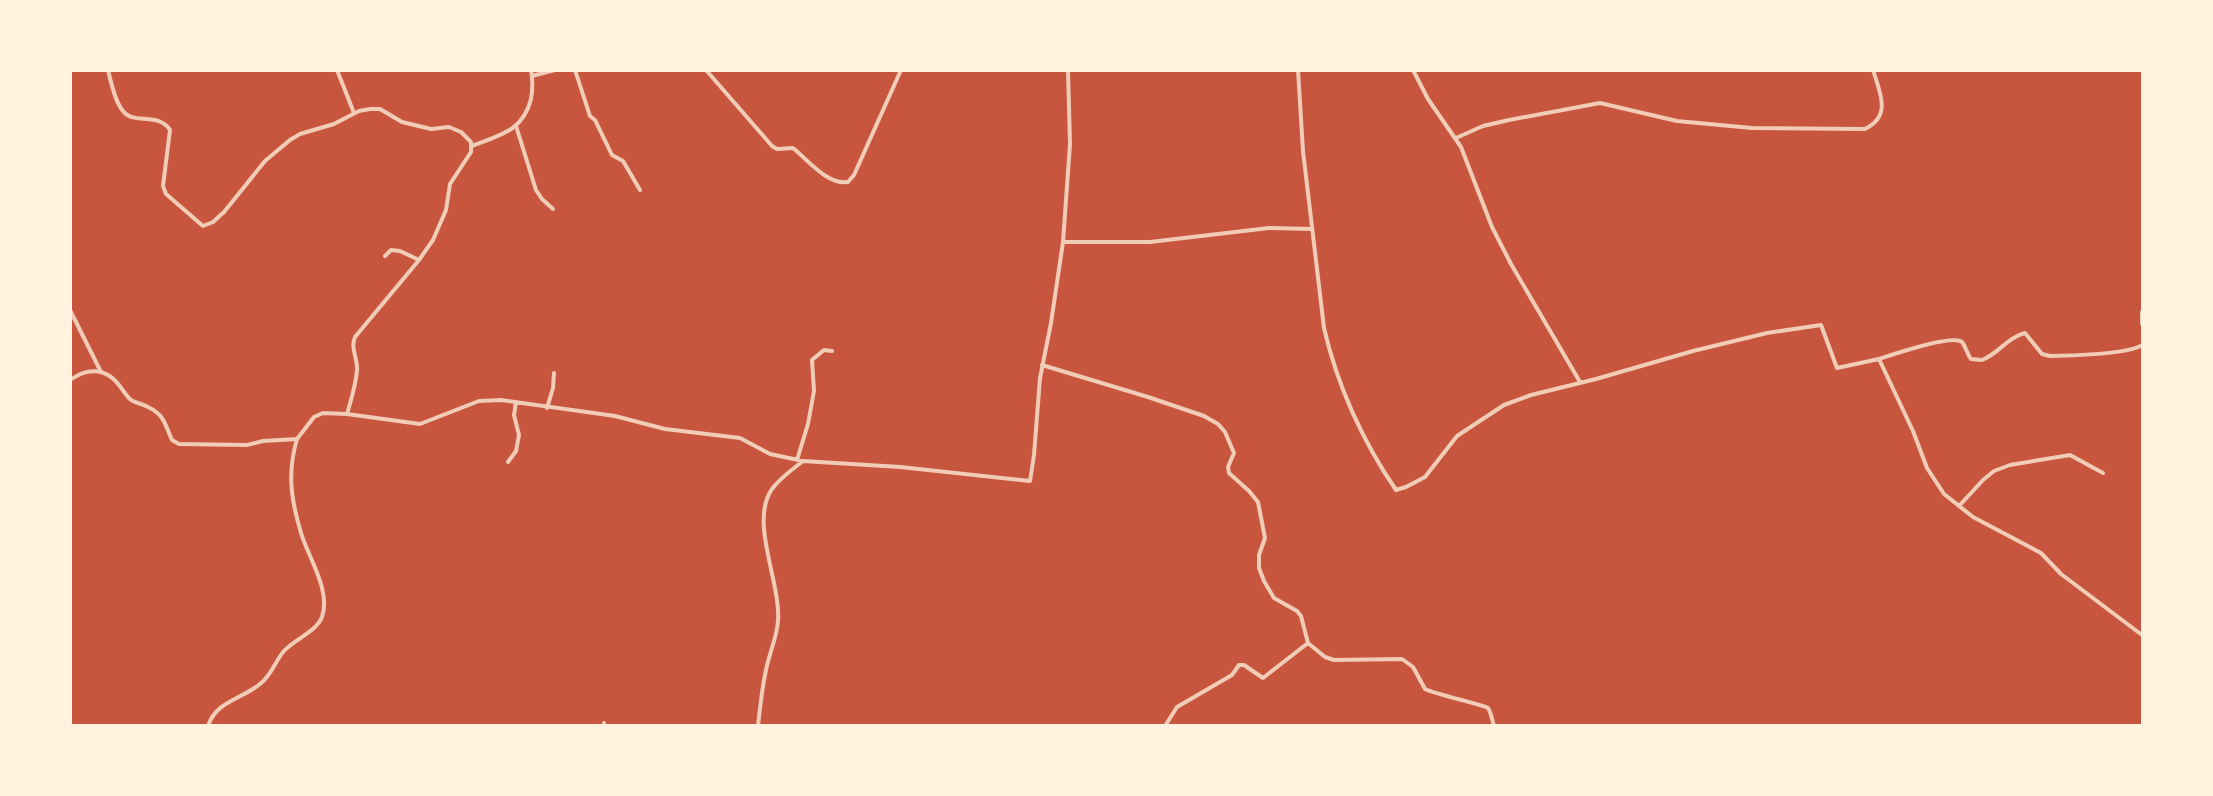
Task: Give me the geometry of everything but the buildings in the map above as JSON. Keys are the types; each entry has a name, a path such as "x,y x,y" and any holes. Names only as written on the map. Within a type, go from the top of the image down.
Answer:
{"street":[{"path":"108,70 123,111 130,116 158,120 167,125 170,130 163,186 166,194 203,226 219,217 265,161 290,140 334,124 354,113 380,109 402,122 431,129 449,127 467,136 472,146"},
{"path":"337,70 354,113"},
{"path":"347,414 357,373 356,358 352,347 355,337 433,240 446,210 450,184 468,157 472,146 516,126 527,112 534,86 532,73 555,70"},
{"path":"576,70 590,116 595,120 612,155 623,161 640,190"},
{"path":"706,70 774,148 792,148 818,169 842,182 849,182 854,176 901,70"},
{"path":"208,726 222,705 241,697 266,680 284,651 317,625 322,616 322,587 301,534 291,482 291,465 297,438 318,414 330,412 420,424 478,401 516,402 615,416 665,429 740,438 763,452 803,461 910,468 1030,481 1042,365 1051,323 1063,242 1070,144 1068,70"},
{"path":"1298,70 1303,151 1324,328 1348,400 1380,467 1396,490 1425,477 1457,436 1504,405 1531,394 1596,380 1729,342 1814,325 1821,325 1837,368 1922,345 1956,340 1962,343 1971,358 1982,360 1994,354 2013,338 2025,333 2038,350 2050,356 2138,348 2142,345"},
{"path":"1413,70 1428,99 1456,138 1492,226 1511,264 1580,382"},
{"path":"1456,138 1483,126 1600,103 1677,121 1752,128 1865,129 1877,121 1882,106 1873,70"},
{"path":"516,126 536,190 542,199 554,209"},
{"path":"1063,242 1150,242 1269,228 1311,229"},
{"path":"385,256 391,250 395,250 419,260"},
{"path":"70,310 100,370"},
{"path":"2142,312 2142,324"},
{"path":"797,460 808,424 814,391 812,360 824,350 832,351"},
{"path":"1879,358 1928,468 1944,494 1996,530 2041,553 2061,574 2142,635"},
{"path":"1042,365 1158,400 1204,416 1218,424 1225,432 1234,453 1228,467 1229,473 1249,491 1259,506 1265,538 1259,555 1259,568 1264,581 1274,598 1300,616 1308,643 1325,657 1334,660 1402,658 1413,668 1425,689 1487,707 1494,726"},
{"path":"70,380 84,372 100,370 111,375 131,400 148,406 165,421 172,440 176,443 247,445 297,438"},
{"path":"547,408 553,388 554,373"},
{"path":"508,462 516,450 519,435 514,416 516,402"},
{"path":"1959,506 1994,471 2010,465 2070,455 2103,473"},
{"path":"758,726 766,671 778,620 771,562 763,528 765,508 773,488 803,461"},
{"path":"1165,726 1177,707 1232,675 1239,665 1244,665 1263,678 1308,643"}]}
